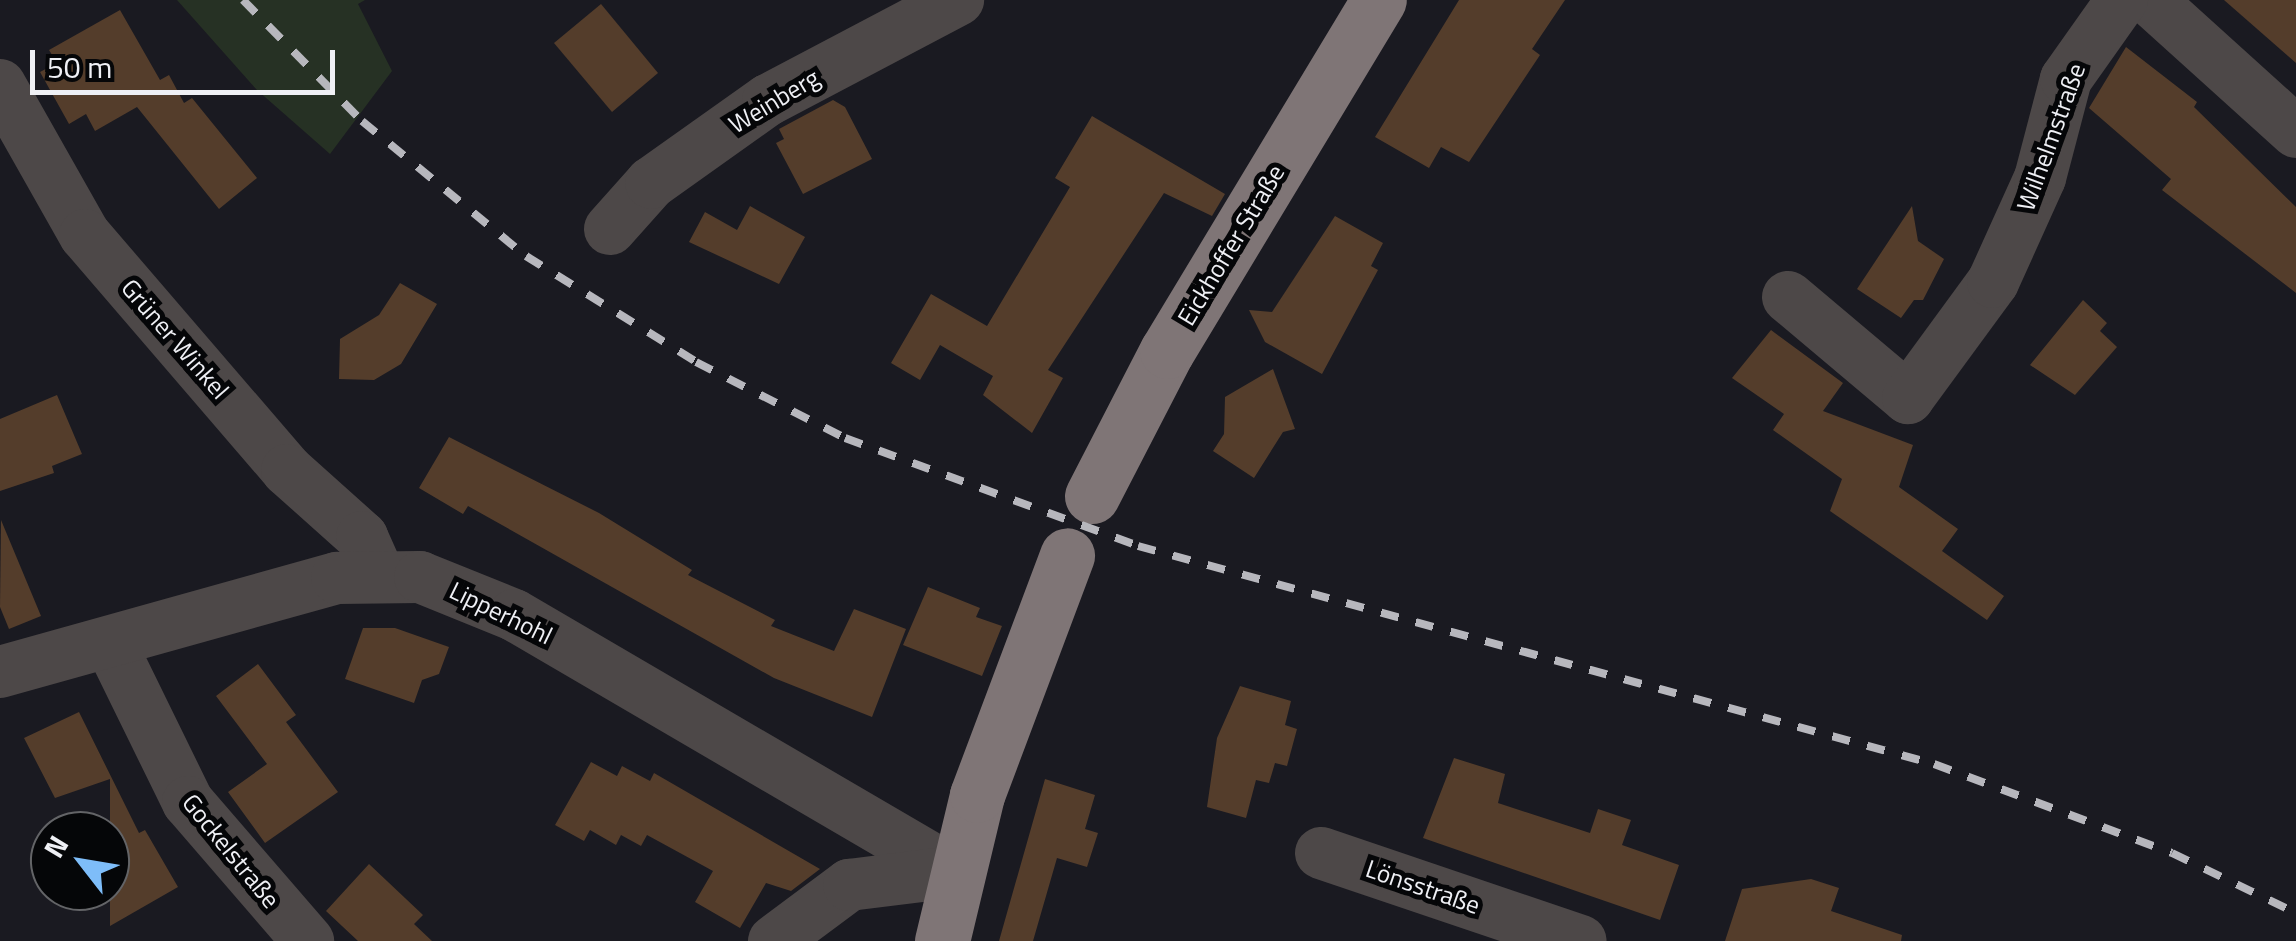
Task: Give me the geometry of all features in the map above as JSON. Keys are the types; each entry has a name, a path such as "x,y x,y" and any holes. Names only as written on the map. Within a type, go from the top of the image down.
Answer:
{"main road":[{"name":"Eickhoffer Straße","path":"1092,496 1167,351 1380,0"},
{"path":"942,941 954,872 1067,555"}],"street":[{"name":"Weinberg","path":"610,229 651,183 768,100 958,0"},
{"name":"Wilhelmstraße","path":"1788,297 1908,398 1994,282 2040,178 2066,79 2122,0"},
{"path":"2150,0 2296,132"},
{"name":"Grüner Winkel","path":"0,84 85,235 287,470 362,538 377,572"},
{"name":"Lipperhohl","path":"0,672 112,647 377,572 420,576 514,615 954,872"},
{"name":"Gockelstraße","path":"112,647 188,802 308,941"},
{"name":"Lönsstraße","path":"1321,853 1582,941"},
{"path":"774,941 849,886 954,872"}],"green space":[{"path":"177,0 365,0 358,4 392,71 330,154 257,90"}],"building":[{"path":"1459,0 1565,0 1532,49 1540,55 1469,162 1441,147 1429,168 1375,137"},
{"path":"2224,0 2296,0 2296,63"},
{"path":"601,4 658,73 612,112 554,43"},
{"path":"120,10 160,80 169,75 184,103 192,98 257,178 219,209 137,107 95,131 86,114 69,124 40,72 57,63 49,50"},
{"path":"2126,47 2197,102 2194,107 2296,207 2296,293 2162,190 2171,179 2089,108"},
{"path":"833,100 845,107 872,159 803,194 776,143 784,139 779,129"},
{"path":"1092,116 1225,194 1212,216 1164,193 1048,370 1063,378 1032,433 983,395 993,376 940,345 920,380 891,363 931,294 987,326 1070,187 1055,178"},
{"path":"750,206 805,237 779,284 689,242 705,212 737,230"},
{"path":"1912,206 1918,241 1944,259 1923,300 1914,300 1901,318 1857,289"},
{"path":"1335,216 1383,243 1371,266 1378,270 1322,374 1265,342 1249,310 1272,312"},
{"path":"400,283 437,304 401,364 374,380 339,379 340,339 379,315"},
{"path":"2083,300 2107,323 2100,331 2117,347 2075,395 2030,365"},
{"path":"1771,330 1843,383 1823,411 1913,445 1899,487 1958,529 1942,551 2004,596 1987,620 1830,511 1842,479 1773,430 1784,414 1732,378"},
{"path":"1273,369 1295,429 1283,432 1254,478 1213,451 1224,434 1225,397"},
{"path":"57,395 82,454 52,466 54,473 0,491 0,419"},
{"path":"449,437 599,513 692,570 688,575 775,620 771,626 834,651 854,609 906,629 872,717 774,678 468,506 463,514 419,488"},
{"path":"1,520 41,616 9,629 0,607"},
{"path":"928,587 980,608 976,617 1002,626 982,676 903,645"},
{"path":"363,628 395,628 449,647 439,674 422,680 414,703 345,679"},
{"path":"258,664 296,715 286,722 338,792 265,843 228,792 267,764 216,696"},
{"path":"1240,686 1291,701 1285,725 1297,729 1287,766 1275,763 1269,783 1256,780 1246,818 1207,807 1217,738"},
{"path":"79,712 128,811 110,811 110,779 55,798 24,738"},
{"path":"1454,758 1505,774 1498,803 1590,833 1598,809 1631,820 1622,845 1679,865 1660,920 1423,838"},
{"path":"591,762 617,776 622,766 650,781 654,773 820,869 791,891 766,883 740,928 695,902 713,871 647,835 641,846 621,835 616,845 590,830 584,841 555,825"},
{"path":"1045,779 1095,795 1085,829 1098,833 1087,867 1057,858 1033,941 999,941"},
{"path":"130,815 139,833 145,830 178,887 110,926 110,911 130,911"},
{"path":"369,864 423,915 414,924 432,941 358,941 326,911"},
{"path":"1811,879 1839,888 1831,911 1902,935 1901,941 1725,941 1742,889"}],"railway":[{"path":"243,0 362,121 526,256 696,362 845,438 1138,546 1934,764 2172,853 2296,913"}]}
